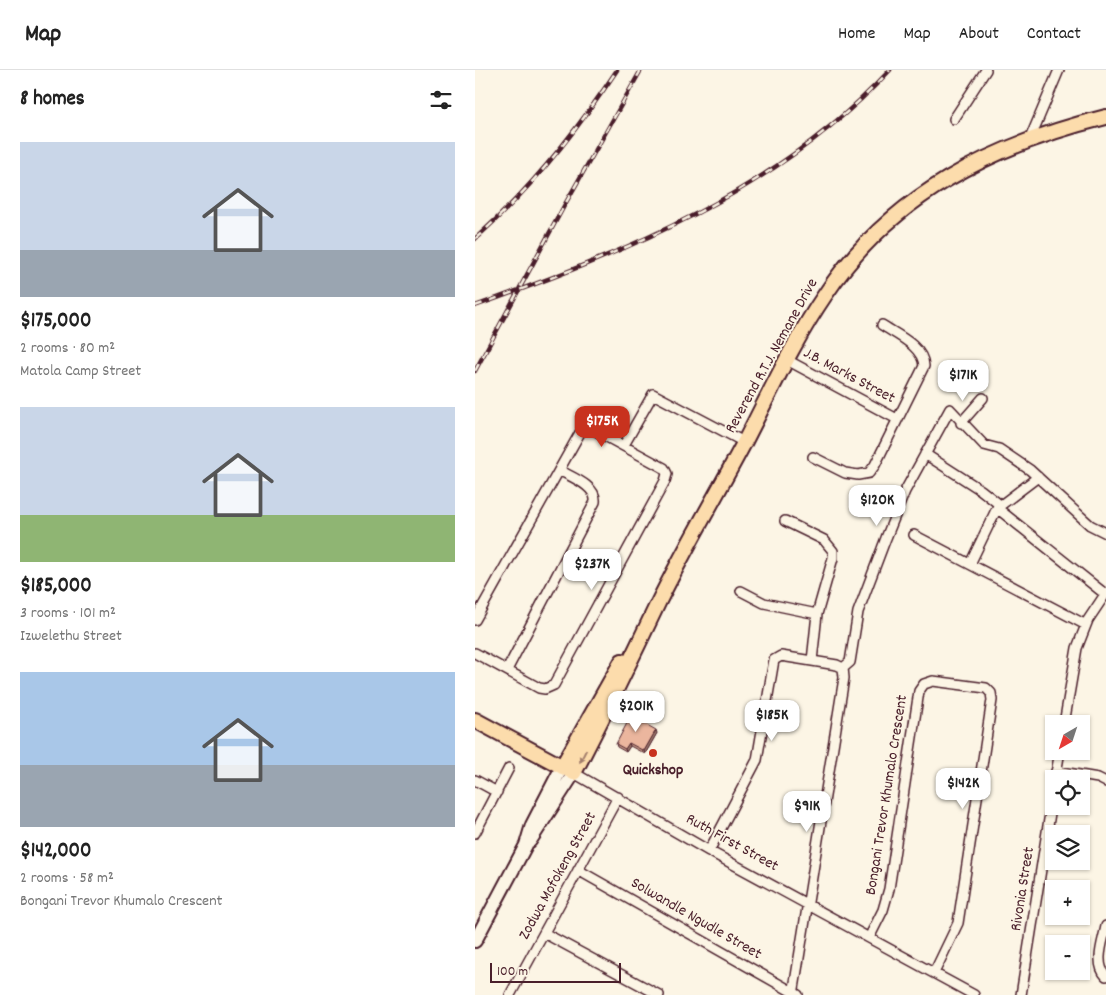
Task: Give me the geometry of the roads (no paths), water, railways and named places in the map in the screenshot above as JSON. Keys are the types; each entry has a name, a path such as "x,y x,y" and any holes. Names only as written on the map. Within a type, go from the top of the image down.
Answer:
{"main road":[{"name":"Reverend R.T.J. Nemane Drive","path":"568,770 629,647 659,602 787,360 832,285 863,247 916,199 954,174 1029,141 1106,117"},
{"name":"Ruth First Street","path":"475,720 568,770"}],"street":[{"path":"954,119 986,70"},
{"path":"1029,141 1059,70"},
{"path":"813,457 845,473 858,475 869,473 875,465 897,419 923,372 924,359 916,348 882,325"},
{"name":"J.B. Marks Street","path":"787,360 897,419"},
{"path":"624,445 653,394 744,442"},
{"path":"961,422 983,398"},
{"path":"843,668 850,662 858,612 867,585 905,491 950,409 984,445 999,449 1038,477 1090,525 1106,533"},
{"path":"475,620 577,436 583,430 594,430 663,468 666,473 665,481 557,682 549,688 541,689 475,653"},
{"path":"925,454 981,490 998,507 1106,594 1086,625 1077,648 1066,715"},
{"path":"507,670 595,502 595,496 591,489 559,470"},
{"path":"970,564 998,507 1038,477"},
{"path":"785,521 824,540 833,548 833,558 817,614 812,660"},
{"path":"914,535 1086,625"},
{"path":"741,591 764,603 817,614"},
{"path":"709,851 755,764 773,662 781,656 837,664 843,668"},
{"path":"795,994 844,678 843,668"},
{"name":"Bongani Trevor Khumalo Crescent","path":"869,938 883,910 889,889 921,688 926,682 933,681 985,688 991,693 992,700 958,923 934,973"},
{"path":"475,833 509,768"},
{"name":"Ruth First Street","path":"568,770 709,851 973,995"},
{"name":"Reverend R.T.J. Nemane Drive","path":"475,942 526,845 532,825 568,770"},
{"path":"1090,777 1098,778 1106,782"},
{"path":"475,780 497,792"},
{"name":"Zodwa Mofokeng Street","path":"510,995 618,797"},
{"name":"Rivonia Street","path":"1021,995 1050,815"},
{"name":"Solwandle Ngudle Street","path":"578,870 795,994"},
{"path":"1106,926 1100,961 1101,971 1106,976"},
{"path":"544,933 659,995"}],"railway":[{"path":"475,239 515,200 552,159 617,70"},
{"path":"475,371 564,206 641,70"},
{"path":"475,306 643,240 749,184 799,150 846,113 890,70"}],"place":[{"name":"Quickshop","path":"653,753"}]}
